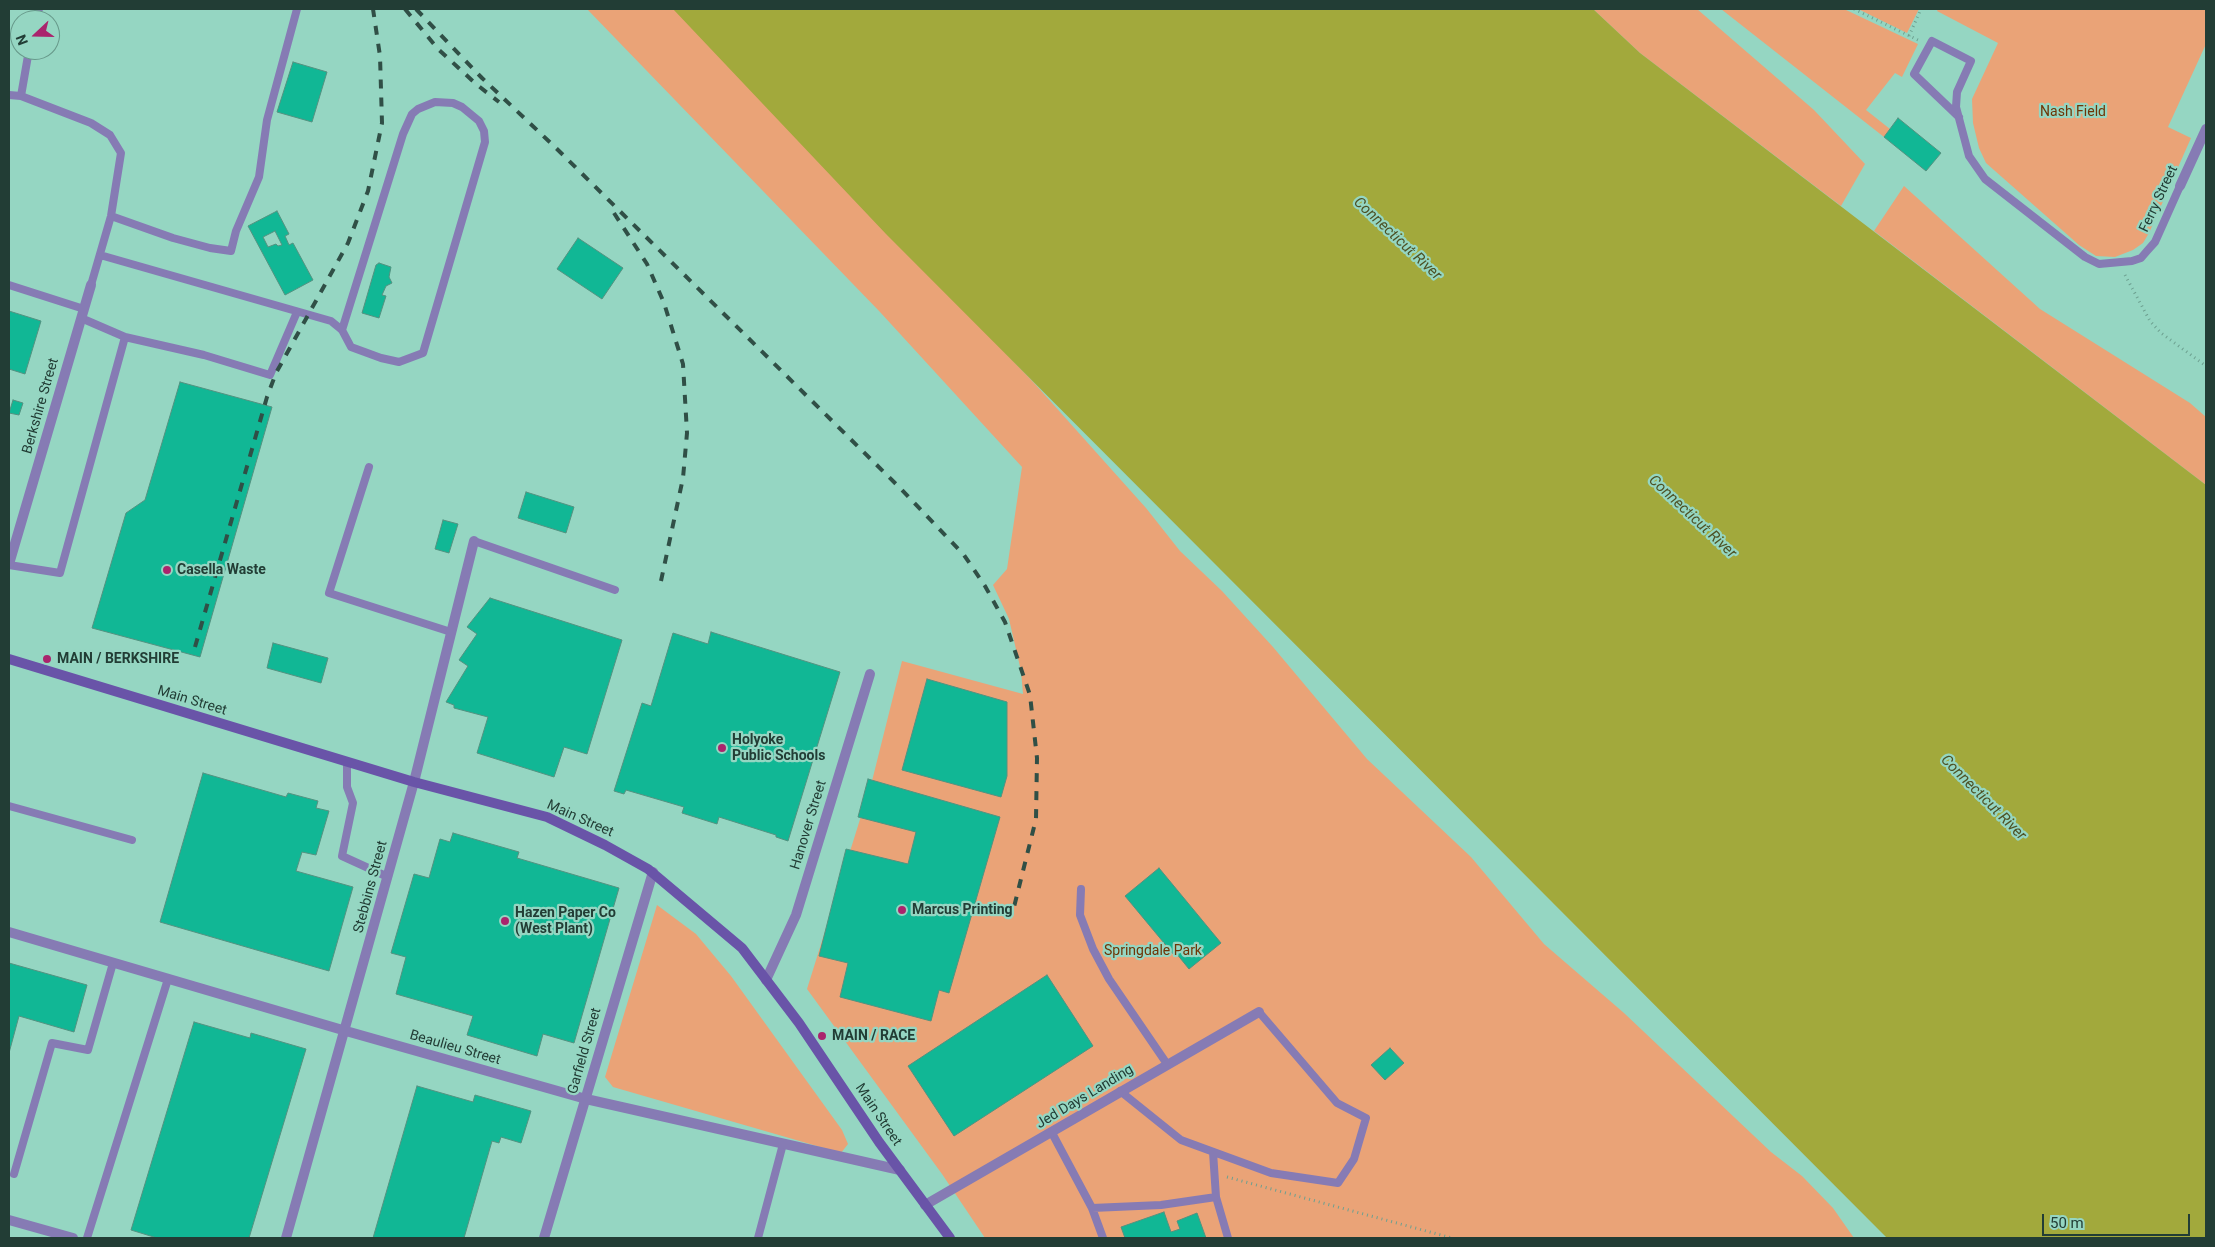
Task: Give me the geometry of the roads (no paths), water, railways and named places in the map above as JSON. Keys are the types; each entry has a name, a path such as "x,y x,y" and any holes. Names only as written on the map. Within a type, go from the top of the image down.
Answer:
{"main road":[{"name":"Main Street","path":"9,659 414,782 547,817 605,845 653,872 742,948 799,1023 900,1170 950,1238"}],"street":[{"name":"Ferry Street","path":"2180,186 2206,129"},
{"name":"Berkshire Street","path":"9,564 91,284"},
{"name":"Stebbins Street","path":"286,1238 346,1031 414,782 474,541"},
{"name":"Hanover Street","path":"766,980 796,916 870,674"},
{"name":"Garfield Street","path":"544,1238 653,872"},
{"name":"Beaulieu Street","path":"9,932 586,1099 900,1170"},
{"name":"Jed Days Landing","path":"925,1205 1259,1012"},
{"path":"9,1220 73,1238"}],"lane":[{"path":"111,216 172,238 210,248 231,251 236,230 260,177 268,120 297,9"},
{"path":"1932,41 1971,61 1957,92 1956,107 1959,117 1914,74 1932,41"},
{"path":"21,96 27,60"},
{"path":"9,95 21,96 91,123 110,134 121,153 111,216 91,284"},
{"path":"100,255 331,322 342,330 351,347 381,358 399,362 423,353 485,142 484,131 479,121 462,107 453,103 435,102 418,109 412,114 403,134 342,330"},
{"name":"Ferry Street","path":"1959,117 1969,156 1985,179 2085,257 2099,264 2121,263 2140,258 2155,242 2180,186"},
{"path":"9,285 83,313 125,337 204,356 270,375 297,312"},
{"path":"9,564 60,573 125,337"},
{"path":"369,467 329,593 451,632"},
{"path":"474,541 615,590"},
{"path":"347,762 348,787 353,803 342,856 388,877"},
{"path":"9,806 132,840"},
{"path":"1082,889 1080,915 1094,949 1109,979 1167,1064"},
{"path":"14,1174 52,1043 88,1050 113,963"},
{"path":"87,1238 168,979"},
{"path":"1120,1092 1181,1140 1271,1173 1338,1183 1354,1159 1366,1118 1337,1103 1259,1012"},
{"path":"1052,1133 1092,1208 1103,1238"},
{"path":"758,1238 783,1144"},
{"path":"1213,1152 1216,1197 1228,1238"},
{"path":"1092,1208 1155,1206 1216,1197"}],"water":[{"name":"Connecticut River","path":"673,9 1593,9 1640,53 2206,485 2206,1238 1887,1238 886,234"}],"railway":[{"path":"195,647 267,397 276,373 348,243 368,191 382,123 380,56 373,9"},
{"path":"405,9 438,49 499,102"},
{"path":"416,9 482,78 556,148 901,489 964,555 985,586 1005,622 1030,695 1037,758 1036,819 1013,911"},
{"path":"614,213 647,264 664,303 683,364 687,433 683,478 661,581"}],"place":[{"name":"Casella Waste","path":"167,570"},
{"name":"MAIN / BERKSHIRE","path":"47,659"},
{"name":"Holyoke Public Schools","path":"722,748"},
{"name":"Marcus Printing","path":"902,910"},
{"name":"Hazen Paper Co (West Plant)","path":"505,921"},
{"name":"MAIN / RACE","path":"822,1036"}],"park label":[{"name":"Nash Field","path":"2073,112"},
{"name":"Springdale Park","path":"1153,951"}]}
